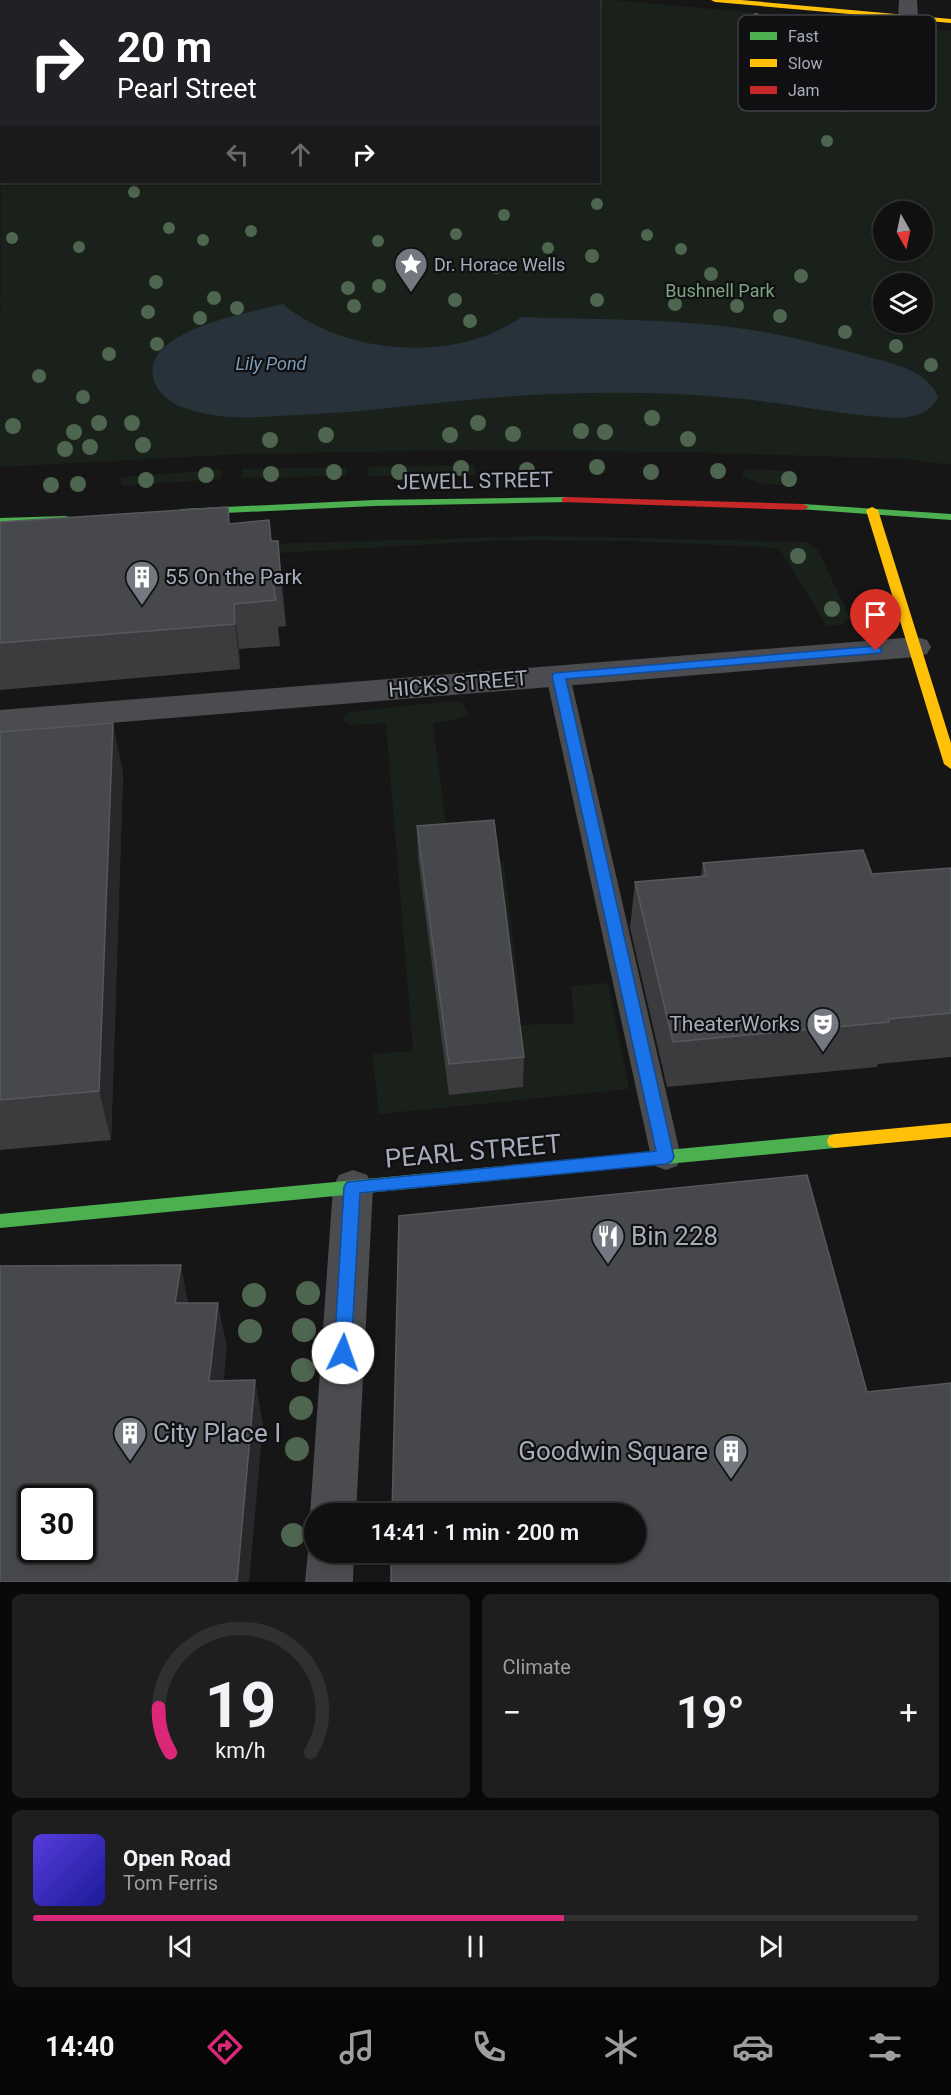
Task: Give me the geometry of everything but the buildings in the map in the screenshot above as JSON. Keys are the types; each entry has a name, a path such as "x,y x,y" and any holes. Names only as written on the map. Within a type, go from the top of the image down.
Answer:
{"main road":[{"path":"715,0 908,9 930,15"},
{"path":"936,17 951,21"},
{"name":"JEWELL STREET","path":"165,513 362,504 519,501 718,504 872,510 951,517"},
{"path":"872,510 951,764"},
{"path":"0,521 84,518"},
{"name":"PEARL STREET","path":"0,1221 951,1130"}],"street":[{"name":"HICKS STREET","path":"0,721 916,647"},
{"path":"334,1503 352,1187"},
{"path":"329,1582 330,1563"}],"lane":[{"path":"558,676 666,1157"}],"green space":[{"name":"Bushnell Park","path":"600,0 777,15 738,15 738,111 936,111 936,30 951,31 951,465 907,459 687,452 467,450 242,454 0,467 1,183 600,183"},
{"path":"475,465 476,475 368,476 368,467"},
{"path":"346,467 346,476 241,478 242,469"},
{"path":"743,469 794,471 796,486 765,484 743,477"},
{"path":"221,470 221,479 121,486 121,477"},
{"path":"544,536 806,542 818,550 850,618 843,624 827,626 779,548 633,541 506,540 261,554 261,544"},
{"path":"452,701 462,703 468,714 433,724 450,855 504,863 518,982 520,1025 574,1023 571,986 608,983 629,1089 379,1114 372,1054 413,1051 386,723 351,725 343,720 343,717 349,712"}],"water":[{"name":"Lily Pond","path":"283,304 325,330 350,339 401,347 452,345 488,335 522,317 643,320 734,327 837,348 895,364 925,379 938,397 931,407 922,413 899,418 858,415 733,398 620,393 520,396 361,411 245,417 206,414 188,409 172,402 159,391 155,383 153,365 162,350 178,337 223,319"}],"traffic: fast":[{"path":"182,512 374,503 566,500"},
{"path":"803,507 951,517"},
{"path":"0,521 65,519"},
{"path":"0,1221 835,1141"}],"traffic: slow":[{"path":"715,0 884,15"},
{"path":"936,20 951,21"},
{"path":"872,510 951,764"},
{"path":"835,1141 951,1130"}],"traffic: jam":[{"path":"566,500 803,507"}],"place":[{"name":"Dr. Horace Wells","path":"411,293"},
{"name":"55 On the Park","path":"142,606"},
{"name":"TheaterWorks","path":"823,1053"},
{"name":"Bin 228","path":"608,1265"},
{"name":"City Place I","path":"130,1462"},
{"name":"Goodwin Square","path":"731,1480"}],"route":[{"path":"343,1353 352,1187 666,1157 558,676 876,651"}]}
